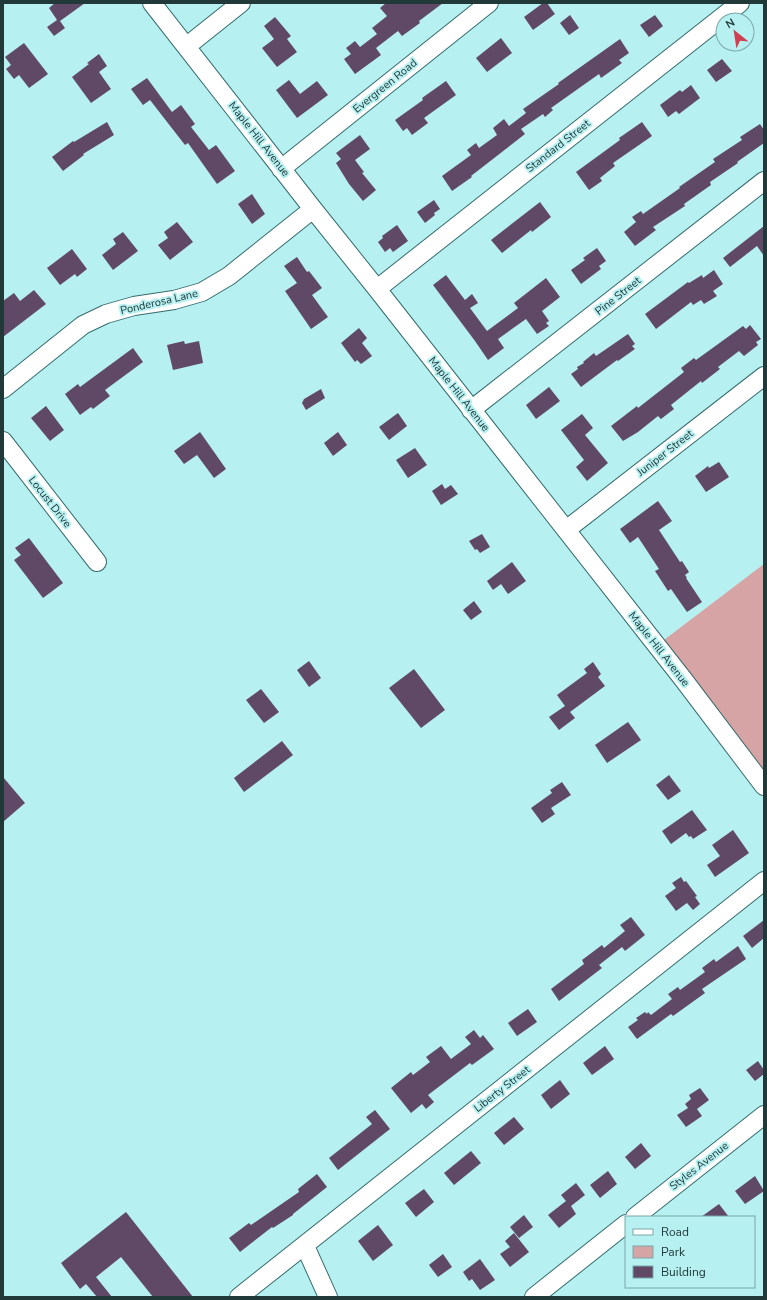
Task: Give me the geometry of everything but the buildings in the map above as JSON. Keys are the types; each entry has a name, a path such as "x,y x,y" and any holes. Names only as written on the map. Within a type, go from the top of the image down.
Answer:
{"street":[{"name":"Maple Hill Avenue","path":"152,3 683,679 764,786"},
{"path":"187,46 241,3"},
{"name":"Evergreen Road","path":"281,169 489,3"},
{"name":"Standard Street","path":"377,289 740,3"},
{"name":"Pine Street","path":"471,410 764,181"},
{"name":"Ponderosa Lane","path":"3,389 83,325 106,314 134,306 174,300 202,292 229,276 313,209"},
{"name":"Juniper Street","path":"566,530 764,376"},
{"name":"Locust Drive","path":"3,441 98,562"},
{"name":"Liberty Street","path":"240,1297 764,881"},
{"name":"Styles Avenue","path":"636,1216 764,1115"},
{"path":"534,1297 625,1225"},
{"path":"305,1246 328,1297"}],"green space":[{"path":"764,564 764,782 660,643"}]}
